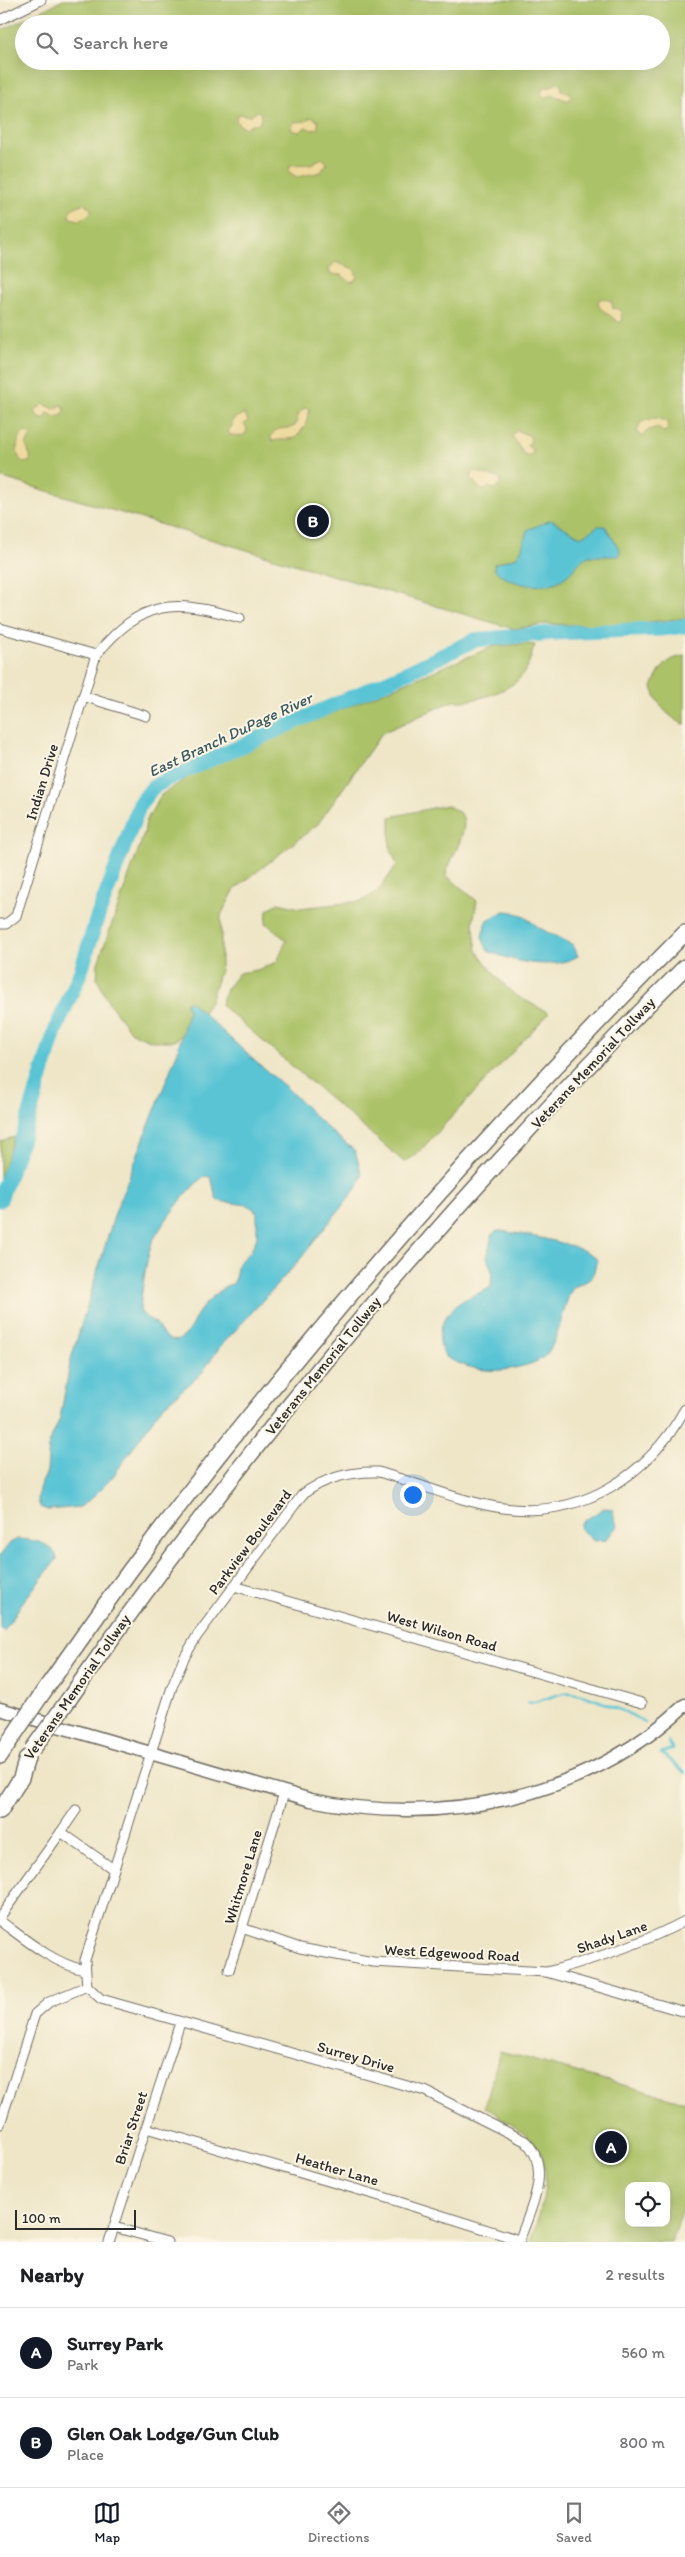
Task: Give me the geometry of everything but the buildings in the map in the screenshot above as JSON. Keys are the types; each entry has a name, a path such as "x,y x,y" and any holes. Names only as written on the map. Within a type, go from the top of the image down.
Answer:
{"highway":[{"name":"Veterans Memorial Tollway","path":"0,1756 148,1546 274,1386 374,1267 521,1102 685,933"},
{"name":"Veterans Memorial Tollway","path":"0,1796 124,1619 226,1487 394,1280 610,1042 685,967"},
{"path":"0,1810 21,1778 30,1754"}],"main road":[{"path":"0,1708 284,1793 332,1804 389,1810 447,1809 492,1802 534,1792 586,1771 629,1748 682,1711"}],"street":[{"path":"0,20 41,0"},
{"path":"0,628 96,655 121,627 133,619 159,608 190,606 240,618"},
{"name":"Indian Drive","path":"0,924 6,924 16,916 96,655"},
{"path":"83,696 146,716"},
{"name":"Parkview Boulevard","path":"151,1752 172,1687 184,1658 197,1636 295,1503 310,1488 321,1482 343,1475 378,1472 502,1507 538,1509 557,1507 580,1501 612,1488 634,1472 666,1441 685,1409"},
{"name":"West Wilson Road","path":"234,1586 642,1703"},
{"path":"0,2124 35,2014 48,2002 87,1986 84,1970 85,1960 151,1752"},
{"name":"Whitmore Lane","path":"229,1970 284,1793"},
{"path":"0,1917 76,1810"},
{"path":"61,1832 113,1870"},
{"path":"0,1921 40,1950 71,1968 84,1970"},
{"name":"Shady Lane","path":"546,1972 588,1961 657,1936 685,1921"},
{"name":"West Edgewood Road","path":"242,1928 300,1948 373,1962 546,1972 685,2012"},
{"name":"Surrey Drive","path":"87,1986 101,1999 180,2023 425,2091 525,2141 536,2153 540,2174 519,2241"},
{"name":"Briar Street","path":"109,2242 180,2023"},
{"name":"Heather Lane","path":"146,2128 390,2198 519,2241"},
{"path":"114,2227 167,2242"}],"green space":[{"path":"63,0 685,0 685,618 615,626 544,624 514,629 0,477 0,31 15,24 15,70 670,70 670,15 33,15"},
{"path":"535,645 528,664 523,674 510,686 480,698 453,701 382,733 318,824 235,889 221,915 221,967 210,1002 194,1026 174,1041 152,1041 131,1032 109,1003 97,979 98,963 144,834 146,821 161,795 193,774 234,754 494,646"},
{"path":"685,656 685,725 664,710 652,687 660,671 668,662"},
{"path":"447,805 461,814 464,820 464,827 446,875 477,901 473,922 477,951 496,976 515,995 549,1013 416,1155 404,1162 221,1005 226,989 239,973 257,970 277,962 286,940 266,923 267,910 278,903 300,908 362,901 378,891 397,865 390,846 390,817"},
{"path":"14,1137 0,1179 0,1144 2,1141"},
{"path":"500,2051 685,2102 685,2199 671,2242 531,2242 545,2189 544,2162 539,2150 530,2139 485,2107"}],"sand":[{"path":"556,83 561,84 562,92 569,92 571,95 569,101 553,95 545,97 541,94 543,87 551,87"},
{"path":"257,111 261,113 260,123 252,124 245,128 237,123 236,118 239,114 250,116"},
{"path":"311,117 318,121 318,128 312,130 305,127 300,132 291,130 294,122 306,121"},
{"path":"322,158 327,163 321,172 297,177 289,172 290,165 311,164"},
{"path":"84,203 91,209 91,213 80,220 70,218 71,209"},
{"path":"335,262 354,269 357,276 355,280 350,282 342,275 330,274 329,269"},
{"path":"602,298 611,301 613,308 621,310 622,322 618,322 599,307 598,301"},
{"path":"44,404 54,409 62,405 65,409 63,415 56,417 48,413 45,419 39,418 35,411"},
{"path":"305,408 310,409 305,426 296,438 272,441 271,437 275,431 295,426 299,413"},
{"path":"244,414 248,420 244,425 247,428 246,433 242,436 230,435 228,431 232,426 232,420"},
{"path":"656,418 667,421 668,430 663,432 657,427 640,436 637,431 641,422"},
{"path":"516,430 530,436 531,440 527,446 533,450 532,456 525,456 512,436"},
{"path":"26,432 31,435 26,445 31,458 29,462 24,463 17,452 17,447 20,438"},
{"path":"474,471 500,479 501,483 495,489 488,487 485,490 480,489 471,478"}],"water":[{"path":"551,520 581,537 598,526 605,526 620,550 619,556 588,556 568,575 557,582 539,586 510,580 495,570 494,564 517,557 522,548 527,530"},
{"path":"504,911 521,915 545,931 573,945 578,956 568,961 545,964 509,959 488,951 482,937 486,921"},
{"path":"190,1001 287,1088 327,1128 355,1151 362,1175 358,1186 297,1263 219,1348 201,1374 161,1408 111,1479 80,1507 48,1510 40,1507 38,1500 39,1489 47,1472 49,1444 60,1418 71,1359 115,1213 177,1053 188,1012 186,1002","holes":["205,1176 210,1177 218,1201 248,1205 257,1212 257,1238 250,1252 238,1263 234,1283 223,1288 209,1300 200,1310 187,1333 182,1338 174,1340 166,1337 156,1323 140,1311 147,1260 154,1238 175,1208 199,1180"]},
{"path":"500,1231 568,1245 581,1249 597,1260 591,1278 572,1289 556,1337 549,1351 544,1356 531,1364 503,1370 483,1370 455,1362 446,1357 441,1348 440,1330 443,1322 454,1307 491,1287 492,1271 487,1258 492,1235"},
{"path":"604,1508 612,1509 617,1526 606,1540 594,1541 580,1529 581,1523"},
{"path":"18,1539 47,1545 55,1553 57,1559 22,1603 4,1631 0,1629 0,1556 10,1543"}],"waterway":[{"name":"East Branch DuPage River","path":"0,1200 26,1127 55,1031 81,971 96,921 140,804 152,788 167,779 408,672 475,640 552,633 660,629 685,626"},
{"path":"527,1703 560,1694 572,1693 606,1704 645,1723"},
{"path":"668,1742 673,1749 661,1753 685,1773"}],"place":[{"name":"Glen Oak Lodge/Gun Club","path":"313,521"},
{"name":"Surrey Park","path":"611,2147"}]}
